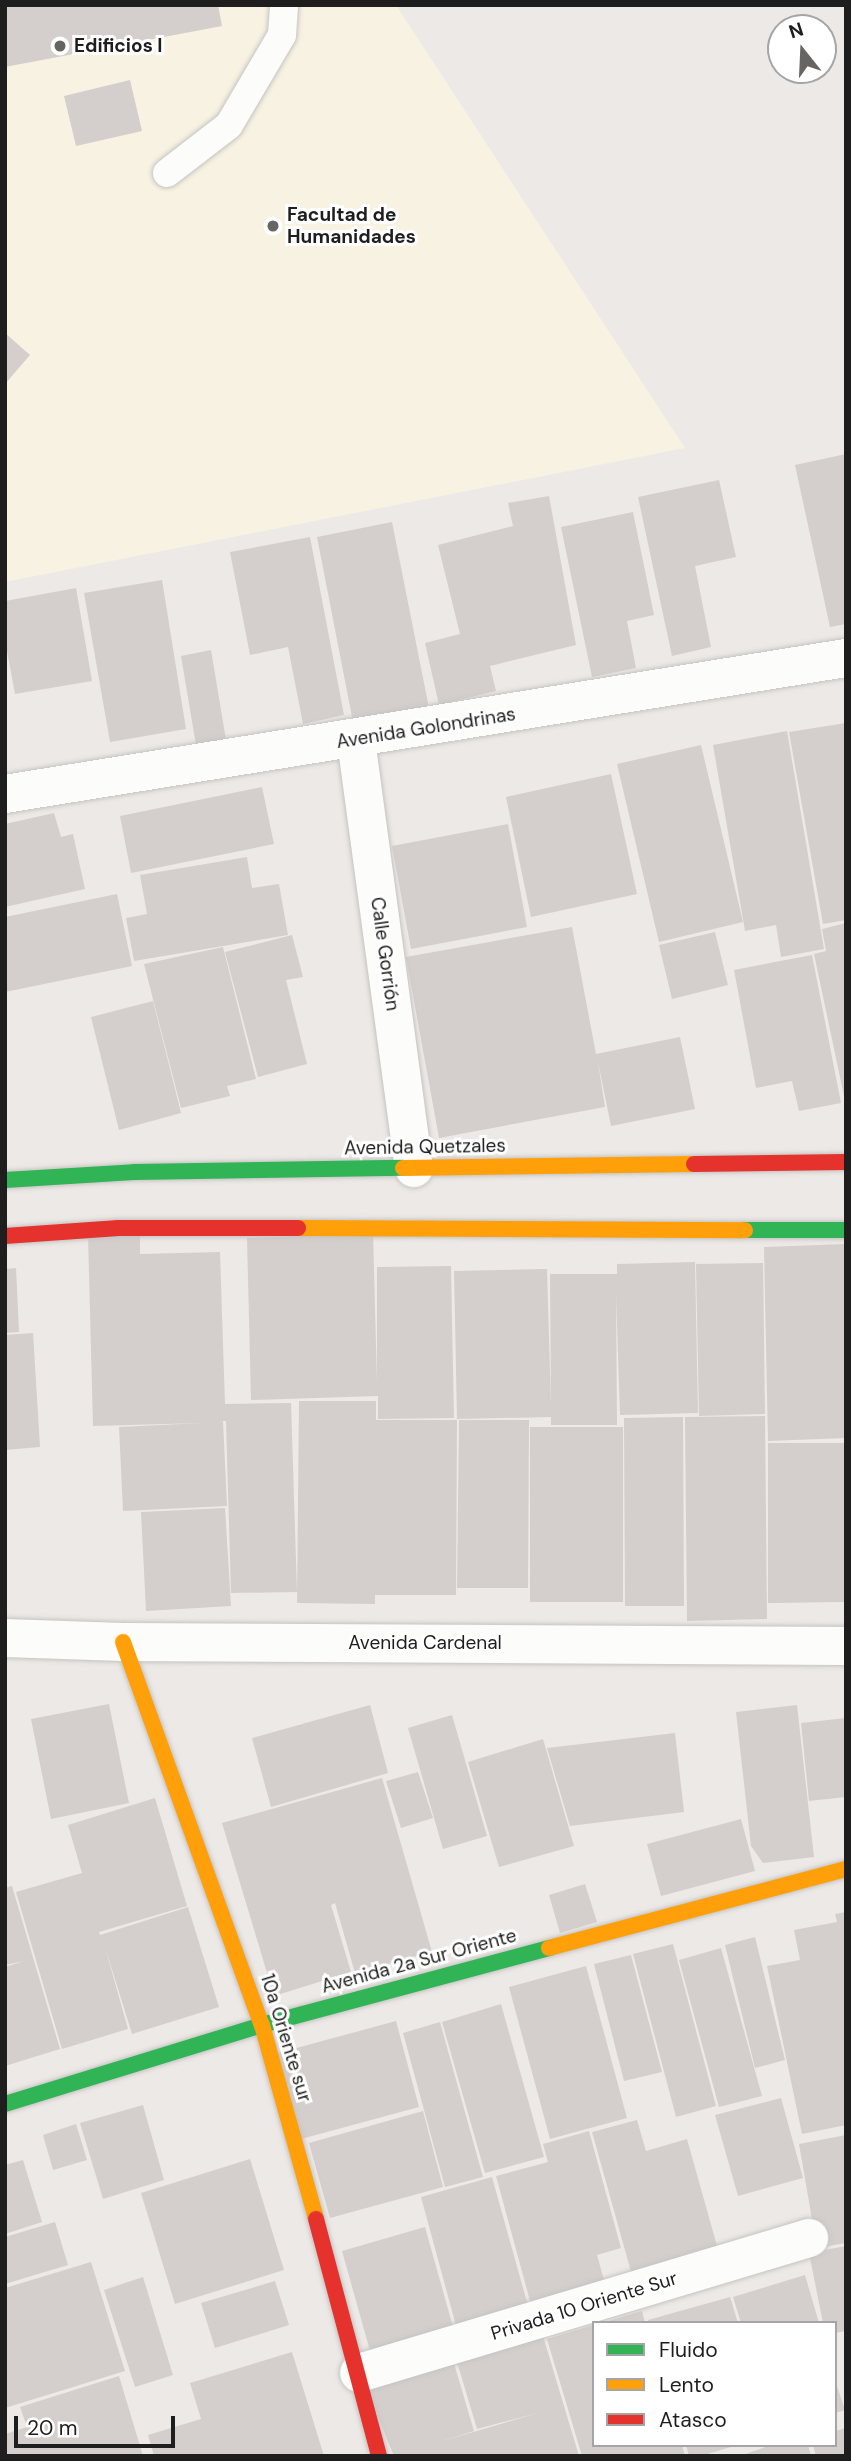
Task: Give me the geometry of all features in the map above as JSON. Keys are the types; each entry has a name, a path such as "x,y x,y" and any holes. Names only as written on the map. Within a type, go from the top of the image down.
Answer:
{"street":[{"name":"Avenida Golondrinas","path":"5,794 356,740 846,658"},
{"name":"Calle Gorrión","path":"356,740 414,1168"},
{"name":"Avenida Quetzales","path":"5,1180 134,1172 846,1162"},
{"path":"5,1236 119,1228 846,1230"},
{"name":"Avenida Cardenal","path":"5,1638 123,1642 846,1646"},
{"name":"10a Oriente sur","path":"123,1642 262,2025 359,2373 379,2456"},
{"name":"Avenida 2a Sur Oriente","path":"5,2104 262,2025 846,1870"},
{"name":"Privada 10 Oriente Sur","path":"359,2373 809,2238"}],"lane":[{"path":"167,173 229,125 282,35 284,5"}],"shaded area":[{"name":"Facultad de Humanidades","path":"5,5 396,5 685,448 5,582"}],"building":[{"name":"Edificios I","path":"5,5 218,5 222,26 5,67"},
{"path":"130,80 142,131 76,146 64,96"},
{"path":"5,333 30,355 5,384"},
{"path":"846,454 846,624 830,627 795,465"},
{"path":"719,480 736,557 695,566 711,647 672,656 638,497"},
{"path":"549,496 576,645 490,666 496,691 439,705 425,643 460,634 438,545 513,526 508,503"},
{"path":"633,512 654,615 627,621 636,668 592,677 561,527"},
{"path":"392,522 429,708 353,722 317,537"},
{"path":"310,537 344,715 303,724 288,647 250,655 230,552"},
{"path":"162,580 186,729 110,742 84,593"},
{"path":"76,588 92,681 15,694 5,640 5,601"},
{"path":"211,650 226,740 196,745 181,656"},
{"path":"846,723 846,920 823,924 789,732"},
{"path":"787,731 824,949 781,957 776,925 745,931 713,745"},
{"path":"701,745 743,922 659,942 617,764"},
{"path":"611,774 637,894 531,917 506,797"},
{"path":"262,787 274,844 131,873 120,816"},
{"path":"54,813 61,837 73,834 85,889 5,907 5,824"},
{"path":"508,824 527,927 411,949 392,846"},
{"path":"247,857 252,888 279,884 288,935 134,961 126,918 147,914 140,875"},
{"path":"117,894 132,966 5,992 5,917"},
{"path":"846,923 845,1101 814,954 826,951 822,929"},
{"path":"572,927 596,1054 680,1037 695,1109 611,1126 598,1062 605,1107 439,1138 406,957"},
{"path":"715,932 728,985 672,999 659,945"},
{"path":"292,935 303,977 286,980 307,1064 258,1077 225,952"},
{"path":"223,947 256,1079 227,1086 230,1096 181,1108 144,964"},
{"path":"812,955 841,1103 799,1111 792,1081 756,1088 734,970"},
{"path":"153,1001 181,1113 119,1130 91,1017"},
{"path":"140,1233 140,1254 220,1252 225,1404 291,1403 297,1592 231,1593 226,1421 223,1421 227,1506 123,1511 119,1427 202,1423 93,1426 88,1235"},
{"path":"373,1233 377,1382 377,1267 451,1266 454,1418 378,1419 378,1396 251,1400 247,1238"},
{"path":"845,1244 846,1438 768,1441 764,1247"},
{"path":"695,1262 698,1413 620,1415 616,1294 617,1425 551,1425 551,1417 457,1419 454,1271 547,1269 551,1405 550,1274 617,1274 617,1264"},
{"path":"763,1263 765,1414 699,1416 696,1264"},
{"path":"16,1268 19,1332 5,1333 5,1269"},
{"path":"33,1333 40,1447 5,1450 5,1335"},
{"path":"299,1401 376,1401 376,1420 457,1420 456,1595 375,1595 375,1604 297,1603"},
{"path":"765,1416 767,1619 687,1621 685,1417"},
{"path":"683,1417 684,1606 625,1606 624,1418"},
{"path":"459,1420 529,1420 528,1588 457,1588"},
{"path":"530,1427 623,1427 623,1602 530,1602"},
{"path":"768,1443 846,1443 846,1602 768,1603"},
{"path":"225,1508 231,1606 146,1611 141,1512"},
{"path":"109,1704 129,1803 51,1819 31,1719"},
{"path":"370,1705 388,1773 271,1807 252,1738"},
{"path":"797,1705 814,1857 763,1863 751,1846 736,1712"},
{"path":"452,1715 487,1836 443,1849 408,1728"},
{"path":"846,1718 846,1797 809,1801 801,1723"},
{"path":"675,1733 684,1812 570,1826 547,1748"},
{"path":"543,1739 574,1846 499,1867 468,1762"},
{"path":"418,1772 433,1818 401,1828 386,1781"},
{"path":"382,1778 432,1952 355,1973 335,1903 331,1905 351,1972 274,1996 222,1823"},
{"path":"155,1798 187,1906 99,1932 100,1935 188,1907 219,2007 132,2034 105,1947 128,2029 62,2049 16,1892 82,1873 68,1825"},
{"path":"741,1819 755,1871 661,1896 647,1844"},
{"path":"585,1884 597,1922 560,1933 549,1895"},
{"path":"12,1886 60,2049 5,2066 5,1967 24,1961 5,1965 5,1888"},
{"path":"846,1912 846,2125 802,2134 767,1966 800,1960 794,1930 837,1922 835,1914"},
{"path":"755,1937 785,2060 755,2068 725,1945"},
{"path":"673,1944 716,2106 676,2117 633,1954"},
{"path":"721,1948 762,2096 719,2107 679,1960"},
{"path":"631,1955 662,2072 624,2081 594,1964"},
{"path":"586,1966 627,2118 550,2139 509,1987"},
{"path":"501,2004 544,2157 485,2173 442,2022"},
{"path":"396,2021 419,2107 301,2139 278,2053"},
{"path":"440,2022 483,2177 445,2187 403,2033"},
{"path":"781,2098 803,2178 738,2196 715,2115"},
{"path":"143,2105 164,2180 103,2199 80,2123"},
{"path":"423,2111 443,2187 330,2218 309,2143"},
{"path":"637,2120 646,2151 687,2139 717,2246 693,2252 698,2269 635,2286 592,2132"},
{"path":"76,2124 87,2160 53,2170 43,2135"},
{"path":"589,2131 621,2248 597,2255 607,2291 533,2312 496,2176 548,2162 543,2144"},
{"path":"846,2135 846,2243 817,2248 799,2144"},
{"path":"250,2159 284,2270 175,2304 141,2193"},
{"path":"23,2160 42,2222 5,2234 5,2165"},
{"path":"492,2177 530,2313 458,2333 421,2197"},
{"path":"55,2222 68,2265 5,2284 5,2237"},
{"path":"425,2227 455,2334 372,2358 342,2251"},
{"path":"846,2246 846,2331 837,2333 837,2321 823,2321 809,2253"},
{"path":"91,2262 125,2371 5,2408 5,2288"},
{"path":"805,2275 818,2321 740,2321 733,2297"},
{"path":"143,2277 173,2375 135,2387 104,2290"},
{"path":"275,2281 289,2325 215,2348 201,2303"},
{"path":"730,2297 737,2321 648,2321"},
{"path":"642,2311 644,2321 608,2321"},
{"path":"540,2326 579,2456 394,2456 365,2386 453,2360 474,2431 439,2442 538,2413 477,2429 454,2352"},
{"path":"592,2326 592,2447 683,2447 685,2456 582,2456 547,2339"},
{"path":"292,2352 324,2456 154,2456 148,2435 201,2419 190,2383"},
{"path":"119,2376 143,2456 6,2456 5,2434 27,2427 20,2407"},
{"path":"837,2386 845,2410 837,2412"},
{"path":"846,2428 846,2456 816,2456 814,2447 837,2447 837,2430"},
{"path":"687,2447 731,2447 701,2456 689,2456"},
{"path":"765,2447 809,2447 811,2456 740,2456"}],"traffic: fast":[{"path":"5,1180 134,1172 403,1168"},
{"path":"745,1230 846,1230"},
{"path":"5,2104 262,2025 549,1948"}],"traffic: slow":[{"path":"403,1168 694,1164"},
{"path":"298,1228 745,1230"},
{"path":"123,1642 262,2025 316,2219"},
{"path":"549,1948 846,1869"}],"traffic: jam":[{"path":"694,1164 846,1162"},
{"path":"5,1236 119,1228 298,1228"},
{"path":"316,2219 379,2456"}],"place":[{"name":"Edificios I","path":"60,46"},
{"name":"Facultad de Humanidades","path":"273,226"}]}
